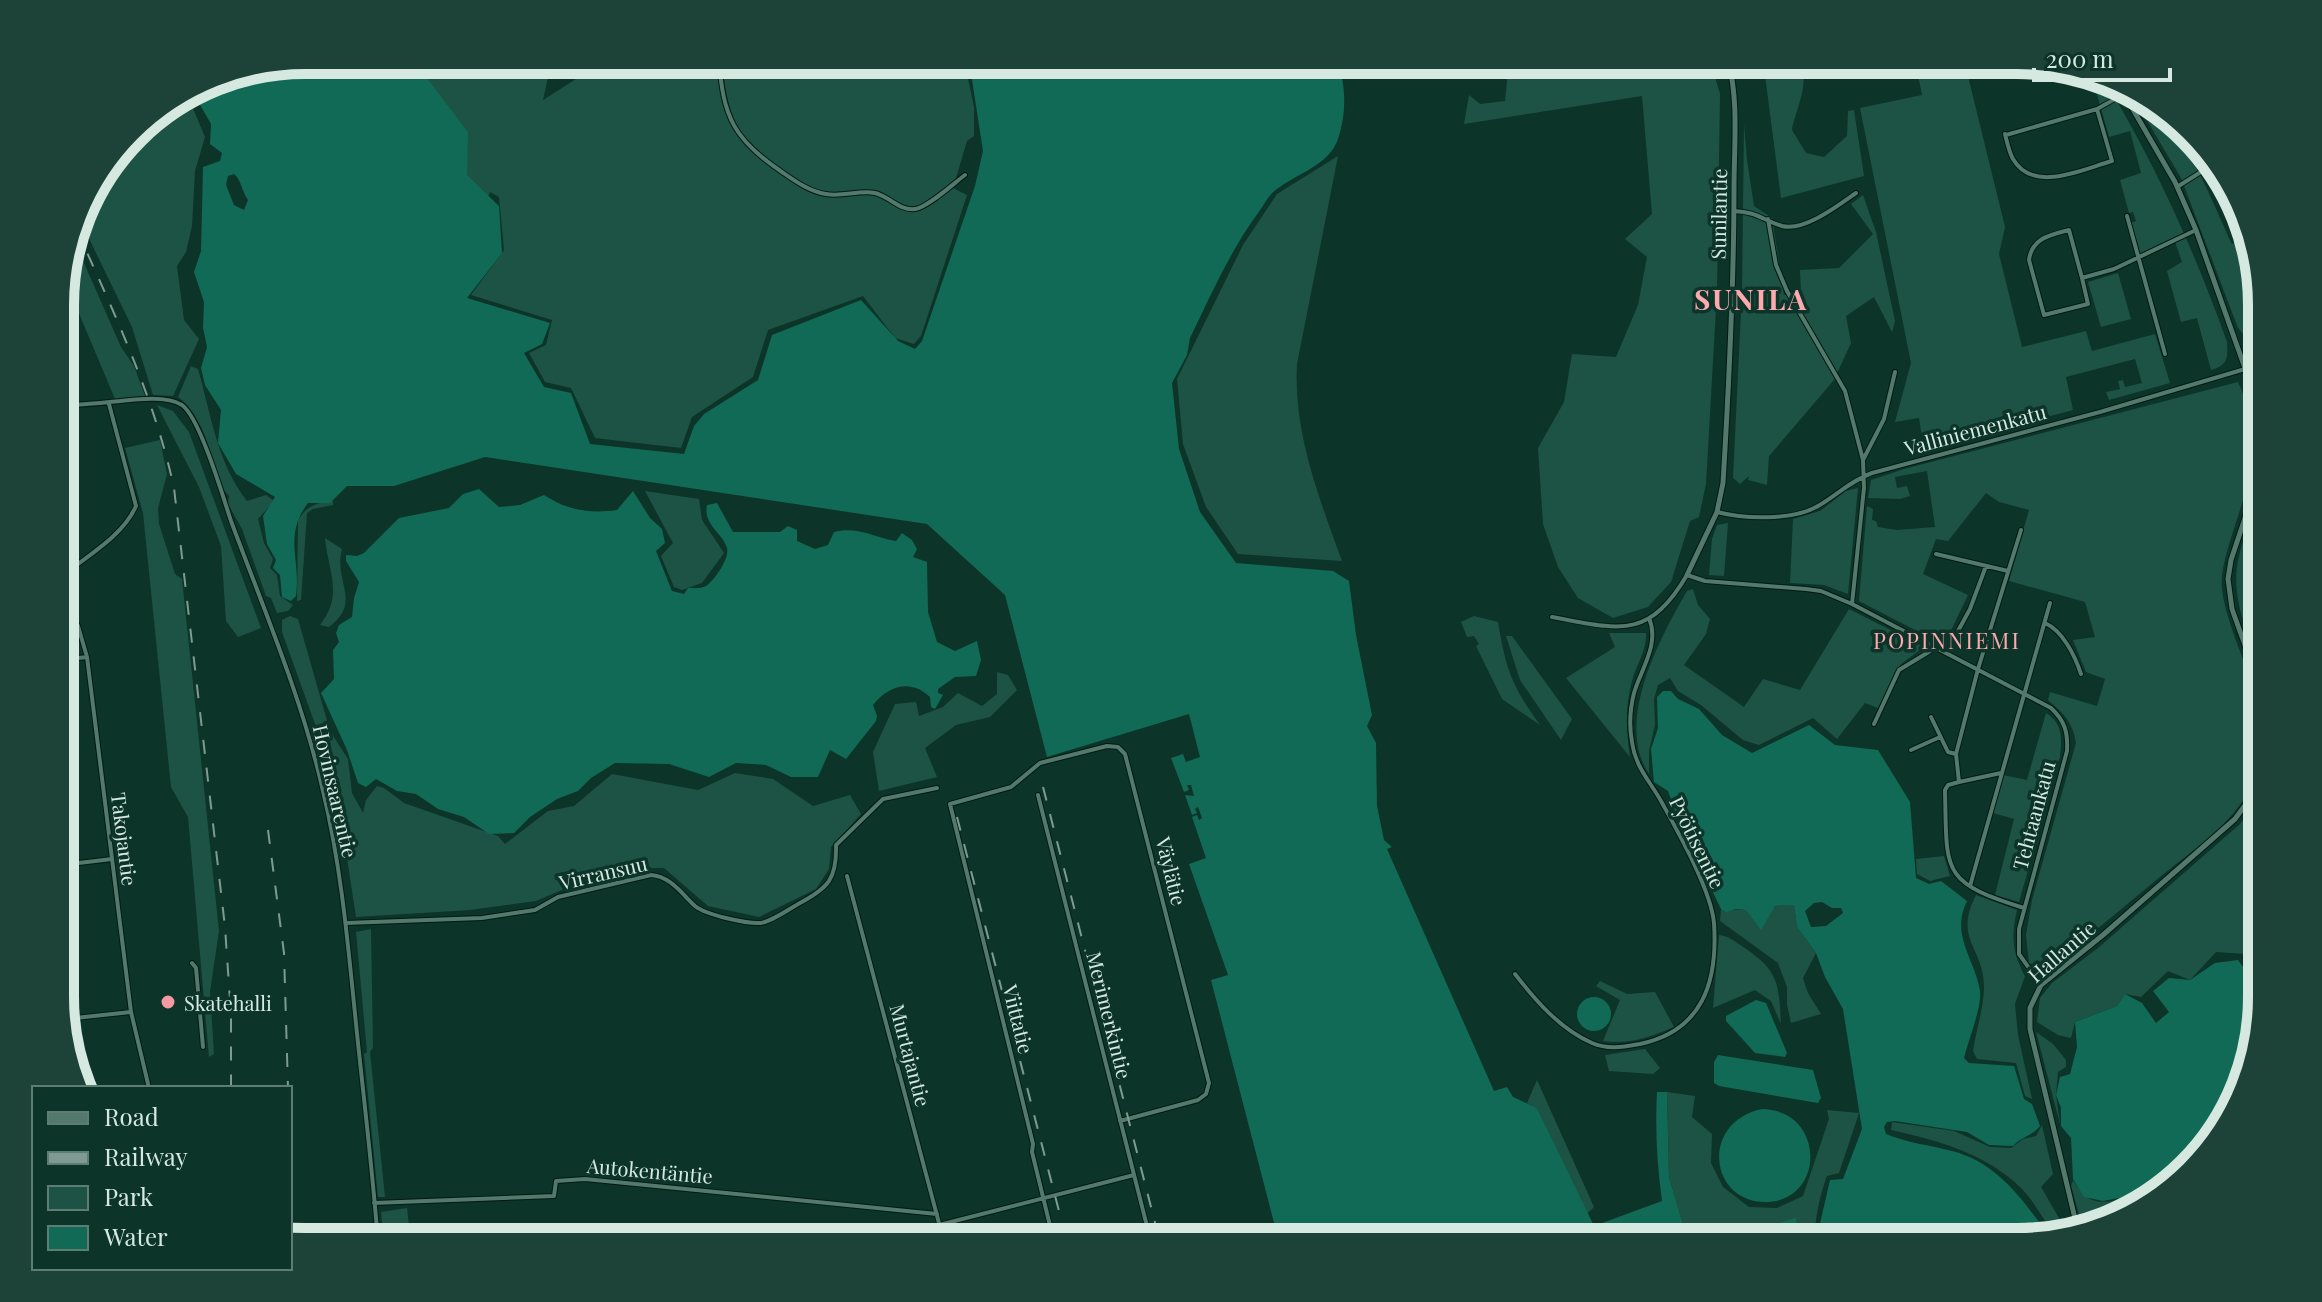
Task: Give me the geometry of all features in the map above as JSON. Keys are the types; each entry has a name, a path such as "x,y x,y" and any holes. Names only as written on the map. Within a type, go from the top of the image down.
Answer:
{"street":[{"path":"720,74 722,96 742,139 755,154 800,184 825,194 876,193 898,206 915,209 928,204 965,175"},
{"name":"Sunilantie","path":"1687,575 1717,512 1723,483 1734,211 1734,97 1730,74"},
{"path":"2097,109 2112,161 2052,177 2040,177 2020,168 2011,157 2006,135 2097,109 2118,98"},
{"path":"2129,103 2177,187 2248,371"},
{"path":"2177,187 2204,170"},
{"path":"1734,211 1755,212 1778,224 1792,227 1831,211 1856,193"},
{"path":"2127,216 2165,354"},
{"path":"1768,219 1776,265 1787,291 1845,391 1863,460 1865,476 1852,604"},
{"path":"2069,230 2082,278 2088,304 2044,315 2029,260 2030,251 2046,236 2069,230"},
{"path":"2082,278 2114,269 2196,230"},
{"name":"Valliniemenkatu","path":"1717,512 1742,516 1796,515 1822,504 1852,480 2247,368"},
{"path":"1863,460 1884,419 1895,372"},
{"name":"Hovinsaarentie","path":"109,404 163,398 181,405 194,421 292,686 329,814 346,923 377,1228"},
{"path":"74,404 109,404 136,506 131,520 74,567"},
{"path":"2248,509 2228,579 2232,609 2248,654"},
{"path":"1959,782 1956,754 1978,669 2021,530"},
{"path":"1936,554 2008,571"},
{"path":"1946,653 1970,609 1986,566"},
{"path":"1552,617 1625,628 1649,618 1671,600 1687,575"},
{"name":"Tehtaankatu","path":"1687,575 1705,581 1821,591 1937,647 2023,692 2058,715 2064,724 2067,751 2019,929 2019,954 2041,985"},
{"path":"1970,887 2050,603"},
{"name":"Pyötisentie","path":"1515,974 1568,1030 1595,1044 1611,1047 1649,1042 1676,1031 1694,1016 1708,989 1714,936 1711,907 1659,799 1641,773 1633,751 1632,707 1653,638 1649,618"},
{"name":"Takojantie","path":"74,619 87,657 131,1012 149,1086"},
{"path":"2045,623 2052,626 2066,643 2081,674"},
{"path":"1874,724 1899,670 1937,647"},
{"path":"74,659 87,657"},
{"path":"1931,717 1948,752 1956,754"},
{"path":"1911,750 1940,737"},
{"name":"Väylätie","path":"950,804 1011,787 1040,763 1107,746 1118,747 1125,754 1209,1083 1206,1094 1198,1100 1120,1121"},
{"path":"2001,773 1948,785 1945,790 1947,850 1952,868 1970,887 1981,894 2024,908"},
{"name":"Virransuu","path":"346,923 482,918 535,910 558,897 651,875 662,875 699,909 710,914 762,923 821,892 832,877 836,845 883,799 937,788"},
{"name":"Merimerkintie","path":"1038,795 1147,1228"},
{"name":"Hallantie","path":"2075,1220 2029,1022 2032,1000 2041,985 2229,825 2248,801"},
{"name":"Viittatie","path":"950,804 1033,1144 1032,1152 1050,1228"},
{"path":"74,864 112,859"},
{"name":"Murtajantie","path":"847,876 940,1228"},
{"path":"192,963 196,968 203,1047"},
{"path":"75,1018 131,1012"},
{"path":"939,1225 1134,1175"},
{"name":"Autokentäntie","path":"374,1203 554,1196 556,1181 585,1179 937,1214"}],"green space":[{"path":"414,74 549,74 543,100 584,74 967,74 974,107 974,136 967,141 953,188 967,195 921,336 914,344 895,338 863,296 768,330 753,377 692,417 681,448 595,438 571,388 545,382 529,353 546,345 552,320 471,295 504,250 499,197 490,192 488,197 464,203"},
{"path":"1508,74 1714,74 1720,94 1717,291 1706,484 1699,517 1690,521 1671,582 1648,607 1613,618 1578,598 1558,567 1543,524 1538,448 1564,402 1572,354 1616,357 1638,305 1647,257 1625,239 1652,214 1642,96 1464,124 1469,95 1480,104 1505,101"},
{"path":"1765,74 1803,74 1804,80 1792,130 1806,153 1824,157 1847,136 1848,111 1854,110 1864,176 1781,198"},
{"path":"1918,74 1967,74 2005,227 1999,254 2022,347 2086,331 2092,351 2155,334 2170,383 2109,400 2106,392 2120,389 2118,381 2123,380 2125,387 2142,383 2135,359 2066,377 2073,410 1924,450 1919,418 1895,422 1911,363 1860,108 1922,95"},
{"path":"2095,88 2114,96 2142,146 2188,242 2227,342 2226,360 2217,368 2211,370 2197,318 2181,322 2167,271 2182,262 2174,239 2139,254 2131,223 2136,221 2133,212 2129,213 2120,180 2141,173 2130,131 2109,137"},
{"path":"191,105 205,137 195,171 192,226 186,252 177,266 184,320 199,339 173,396 153,395 132,327 86,232 105,189 131,153 153,131"},
{"path":"2141,111 2186,148 2232,244 2239,241 2248,290 2248,340 2238,328 2181,178"},
{"path":"1744,124 1754,206 1772,218 1784,295 1801,292 1800,270 1839,268 1873,234 1851,204 1863,195 1876,232 1895,321 1892,332 1874,297 1846,316 1851,343 1834,380 1769,456 1767,485 1748,480 1749,476 1740,484 1733,478 1742,291"},
{"path":"1338,156 1297,364 1297,389 1309,464 1342,561 1238,554 1206,507 1183,444 1177,379 1243,245 1277,194"},
{"path":"80,254 121,347 134,366 145,396 115,399 74,302"},
{"path":"2118,273 2131,319 2101,327 2088,282"},
{"path":"191,366 198,369 216,438 237,486 247,501 266,495 274,501 258,519 264,543 273,559 270,568 277,575 280,596 293,605 288,611 277,613 271,598 266,596 242,529 228,504 229,496 223,489 201,427 195,415 178,397"},
{"path":"2238,382 2246,403 2248,481 2224,562 2222,582 2231,628 2248,671 2248,793 2234,813 2214,833 2050,967 2029,963 2026,935 2032,900 2076,743 2066,718 2048,700 2050,692 2097,706 2105,679 2086,672 2073,640 2095,637 2085,602 2009,581 2029,510 1999,502 1986,493 1948,541 1936,539 1923,574 1968,595 1944,645 1859,601 1867,506 1873,509 1872,520 1878,527 1897,530 1935,527 1927,471 1895,477 1897,488 1907,486 1910,496 1900,499 1868,498 1871,480"},
{"path":"157,405 173,411 189,432 261,628 238,637 226,621 221,546 199,487"},
{"path":"160,440 167,474 158,508 159,524 175,574 182,579 219,931 210,992 214,1054 209,1057 188,817 171,787 143,513 125,448"},
{"path":"1858,488 1848,594 1824,585 1790,583 1793,519 1820,511 1846,491"},
{"path":"645,491 699,499 702,520 724,553 702,583 682,590 674,587 661,556 673,543"},
{"path":"333,501 333,505 307,513 301,600 297,601 298,520 313,506"},
{"path":"1728,523 1724,576 1709,575 1712,539 1717,525"},
{"path":"2248,530 2248,634 2236,585 2239,556"},
{"path":"325,538 342,549 340,561 346,600 339,618 329,627 320,625 333,593"},
{"path":"1693,589 1698,605 1710,619 1706,634 1684,665 1744,707 1763,679 1800,690 1849,609 1924,647 1901,664 1878,708 1865,703 1837,739 1813,718 1759,745 1743,740 1701,705 1678,691 1670,678 1658,685 1654,699 1655,725 1649,751 1649,774 1639,753 1636,730 1639,706 1645,681 1665,632 1687,591"},
{"path":"290,616 298,619 330,731 348,759 352,793 363,813 366,800 377,786 404,803 498,836 505,844 548,811 574,806 612,774 698,790 735,773 773,779 813,806 850,795 861,814 831,847 829,869 816,889 759,917 708,906 664,868 647,868 576,884 536,901 470,910 356,917 347,858 315,724 282,632 282,620"},
{"path":"1474,616 1498,622 1512,677 1540,725 1502,699 1476,646 1479,644 1474,636 1467,637 1461,622"},
{"path":"1609,633 1646,633 1645,646 1628,700 1630,757 1566,678 1615,647"},
{"path":"1506,636 1512,636 1572,719 1561,740 1520,680"},
{"path":"997,672 1008,675 1017,690 990,717 956,725 925,748 937,777 879,791 873,752 895,704 916,702 919,716 943,707 958,693 982,706 997,694"},
{"path":"2046,713 2058,727 2060,757 2019,902 1995,895 2014,819 1993,813 2003,775 2027,780"},
{"path":"2248,813 2248,954 2216,952 2190,980 2168,971 2141,997 2125,994 2117,1006 2075,1022 2071,1038 2058,1035 2037,1022 2040,998 2052,983 2098,948 2240,824"},
{"path":"1944,856 1950,876 1930,881 1917,874 1916,859"},
{"path":"1976,895 2017,910 2014,944 2025,976 2015,1004 2018,1035 2032,1099 2025,1096 2016,1063 1977,1059 1973,1051 1984,987 1980,962 1968,933 1970,910"},
{"path":"1794,904 1797,927 1816,953 1803,978 1821,1014 1791,1023 1787,987 1778,963 1720,921 1721,909 1746,910"},
{"path":"371,929 373,1048 370,1052 385,1197 378,1197 356,932"},
{"path":"1719,935 1742,946 1770,970 1777,987 1781,1024 1771,1001 1755,990 1713,1008"},
{"path":"1600,981 1627,994 1655,992 1674,1027 1640,1039 1603,1041 1620,1000 1596,986"},
{"path":"2036,1032 2053,1044 2066,1060 2066,1067 2058,1072 2056,1095 2060,1124"},
{"path":"1645,1049 1660,1068 1653,1074 1609,1071 1605,1055"},
{"path":"1537,1080 1594,1207 1587,1214 1537,1108 1527,1103"},
{"path":"1667,1092 1695,1096 1692,1117 1712,1134 1711,1163 1723,1187 1749,1207 1777,1208 1803,1196 1829,1119 1827,1110 1859,1113 1839,1173 1827,1176 1815,1228 1794,1228 1796,1219 1773,1228 1684,1228 1669,1177"},
{"path":"1892,1122 1954,1131 1990,1147 2011,1148 2023,1139 2036,1136 2042,1125 2053,1174 2041,1187 2062,1224 2049,1226 2026,1193 2008,1176 1977,1157 1926,1138 1891,1130"},
{"path":"2073,1180 2091,1199 2102,1202 2118,1200 2121,1203 2080,1219 2071,1186"},
{"path":"407,1208 409,1228 383,1228 381,1212"}],"water":[{"path":"290,74 424,74 468,132 467,175 499,206 502,253 467,298 550,323 542,344 524,353 544,387 571,393 590,444 684,454 694,426 704,414 758,380 772,335 861,300 898,341 915,349 922,341 975,186 983,151 971,74 1151,74 1154,79 1161,74 1341,74 1344,109 1334,148 1328,156 1269,197 1230,258 1190,338 1187,355 1172,383 1179,449 1200,512 1236,563 1333,571 1349,581 1372,715 1367,726 1376,743 1377,806 1384,840 1392,847 1387,849 1494,1091 1507,1087 1513,1097 1537,1108 1594,1226 1662,1201 1657,1147 1657,1092 1667,1092 1669,1177 1684,1228 1275,1228 1211,980 1228,975 1189,864 1206,858 1192,817 1197,815 1199,820 1202,818 1198,807 1195,809 1197,813 1192,815 1185,795 1194,796 1191,785 1187,785 1189,790 1184,792 1171,758 1183,754 1186,762 1200,757 1189,714 1047,757 1005,595 927,524 485,457 394,486 347,486 330,503 308,503 296,526 296,596 291,601 282,597 280,575 273,568 276,560 267,544 263,516 275,497 236,474 218,443 221,410 205,385 201,368 207,347 203,328 204,302 194,272 201,251 203,167 220,161 222,153 210,144 211,124 198,101 260,78","holes":["228,176 236,176 248,200 244,210 234,205 226,185"]},
{"path":"479,489 499,507 520,505 544,495 579,510 597,511 617,510 633,491 650,518 662,529 665,543 656,551 672,591 684,594 688,588 706,586 721,569 726,557 725,542 710,523 707,505 717,503 733,532 780,532 788,526 797,530 797,541 815,549 828,545 834,532 842,530 896,541 902,533 912,540 917,549 913,557 927,562 928,612 937,642 955,651 977,641 981,660 976,676 955,677 938,689 938,693 943,695 935,709 931,707 930,697 915,688 900,687 886,693 873,705 876,721 846,759 830,750 818,777 791,777 766,765 736,763 709,777 669,764 615,763 591,778 578,791 557,799 530,817 514,833 489,834 464,817 438,809 416,794 397,791 376,779 366,787 358,783 321,693 334,679 333,650 339,642 336,633 339,625 352,617 359,582 346,561 346,555 364,553 399,518 449,508 463,494"},
{"path":"1663,691 1671,691 1678,699 1699,709 1722,735 1752,753 1809,725 1835,745 1878,750 1910,802 1916,878 1929,884 1941,881 1967,901 1962,914 1962,936 1977,979 1980,998 1964,1058 1969,1063 2014,1066 2024,1099 2032,1104 2040,1126 2013,1146 1989,1145 1967,1132 1895,1121 1887,1122 1884,1127 1886,1134 1952,1151 1983,1164 2008,1184 2042,1227 1819,1228 1830,1180 1843,1179 1862,1129 1843,1009 1816,953 1797,927 1794,905 1775,906 1761,930 1746,910 1727,912 1721,909 1677,817 1668,791 1654,782 1651,749 1658,728 1657,697","holes":["1822,902 1832,908 1841,908 1843,913 1826,926 1811,927 1805,911 1814,903"]},
{"path":"2238,960 2248,974 2244,1042 2230,1086 2217,1113 2191,1149 2145,1189 2123,1202 2119,1198 2103,1201 2084,1197 2073,1179 2071,1138 2061,1126 2061,1108 2056,1095 2060,1077 2070,1074 2077,1047 2075,1022 2117,1006 2125,994 2142,1003 2156,1023 2169,1012 2153,991 2169,978 2190,980 2215,963"},
{"path":"1594,997 1606,1002 1611,1014 1606,1026 1594,1031 1582,1026 1577,1014 1582,1002"},
{"path":"1756,1000 1766,1003 1787,1053 1785,1057 1755,1053 1726,1021 1726,1016"},
{"path":"1718,1055 1813,1070 1821,1098 1818,1103 1719,1086 1714,1083 1714,1062"},
{"path":"1762,1109 1783,1113 1798,1124 1807,1139 1810,1156 1808,1173 1799,1188 1785,1198 1765,1202 1746,1199 1732,1189 1723,1176 1719,1160 1721,1144 1728,1129 1742,1117"},
{"path":"1796,1218 1796,1228 1766,1228"}],"railway":[{"path":"83,243 144,388 174,488 225,927 231,1015 231,1086"},
{"path":"1043,787 1156,1228"},
{"path":"957,817 1063,1228"},
{"path":"268,830 284,953 288,1086"}],"place":[{"name":"Skatehalli","path":"168,1002"}],"district":[{"name":"SUNILA","path":"1751,298"},
{"name":"POPINNIEMI","path":"1947,640"}]}
